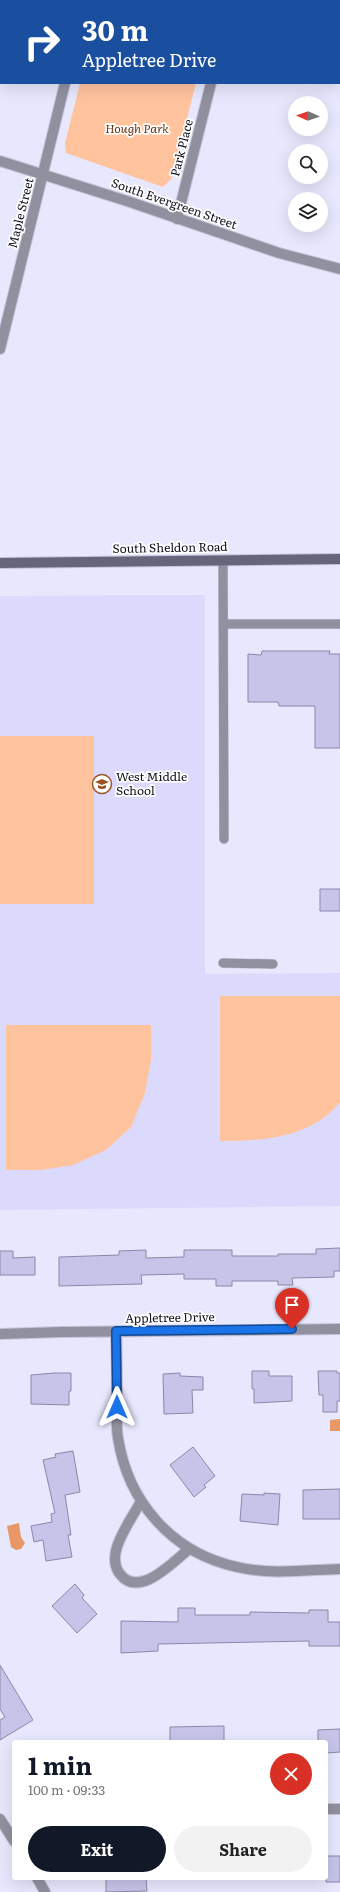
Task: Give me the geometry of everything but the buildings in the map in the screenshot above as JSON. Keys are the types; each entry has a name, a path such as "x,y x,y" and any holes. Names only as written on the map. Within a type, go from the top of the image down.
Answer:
{"main road":[{"name":"South Sheldon Road","path":"0,563 340,559"}],"street":[{"name":"Maple Street","path":"0,349 66,84"},
{"name":"Park Place","path":"177,218 211,84"},
{"name":"South Evergreen Street","path":"0,161 177,218 279,253 340,269"},
{"name":"Appletree Drive","path":"0,1334 340,1328"},
{"path":"116,1331 117,1436 124,1464 133,1488 157,1523 168,1534 189,1549 203,1556 238,1568 264,1570 340,1569"},
{"path":"141,1500 117,1547 114,1559 119,1573 128,1582 139,1583 149,1580 189,1549"},
{"path":"328,1809 340,1808"},
{"path":"0,1819 12,1838"},
{"path":"38,1880 45,1892"}],"lane":[{"path":"223,561 224,840"},
{"path":"223,624 340,624"},
{"path":"223,963 274,964"}],"shaded area":[{"name":"West Middle School","path":"205,595 205,974 340,973 340,1206 0,1210 0,596"},
{"path":"340,1419 340,1431 330,1431 330,1420"},
{"path":"19,1523 21,1537 25,1543 21,1549 16,1550 11,1547 7,1526"}],"green space":[{"name":"Hough Park","path":"80,84 196,84 172,178 163,187 66,153 65,143"},
{"path":"0,736 94,736 94,904 0,904"},
{"path":"220,996 340,996 340,1103 322,1119 307,1127 283,1136 258,1140 220,1141"},
{"path":"6,1025 151,1025 151,1060 145,1093 131,1127 106,1150 73,1165 41,1170 6,1170"}],"place":[{"name":"West Middle School","path":"102,784"}],"route":[{"path":"117,1407 116,1331 292,1329"}]}
